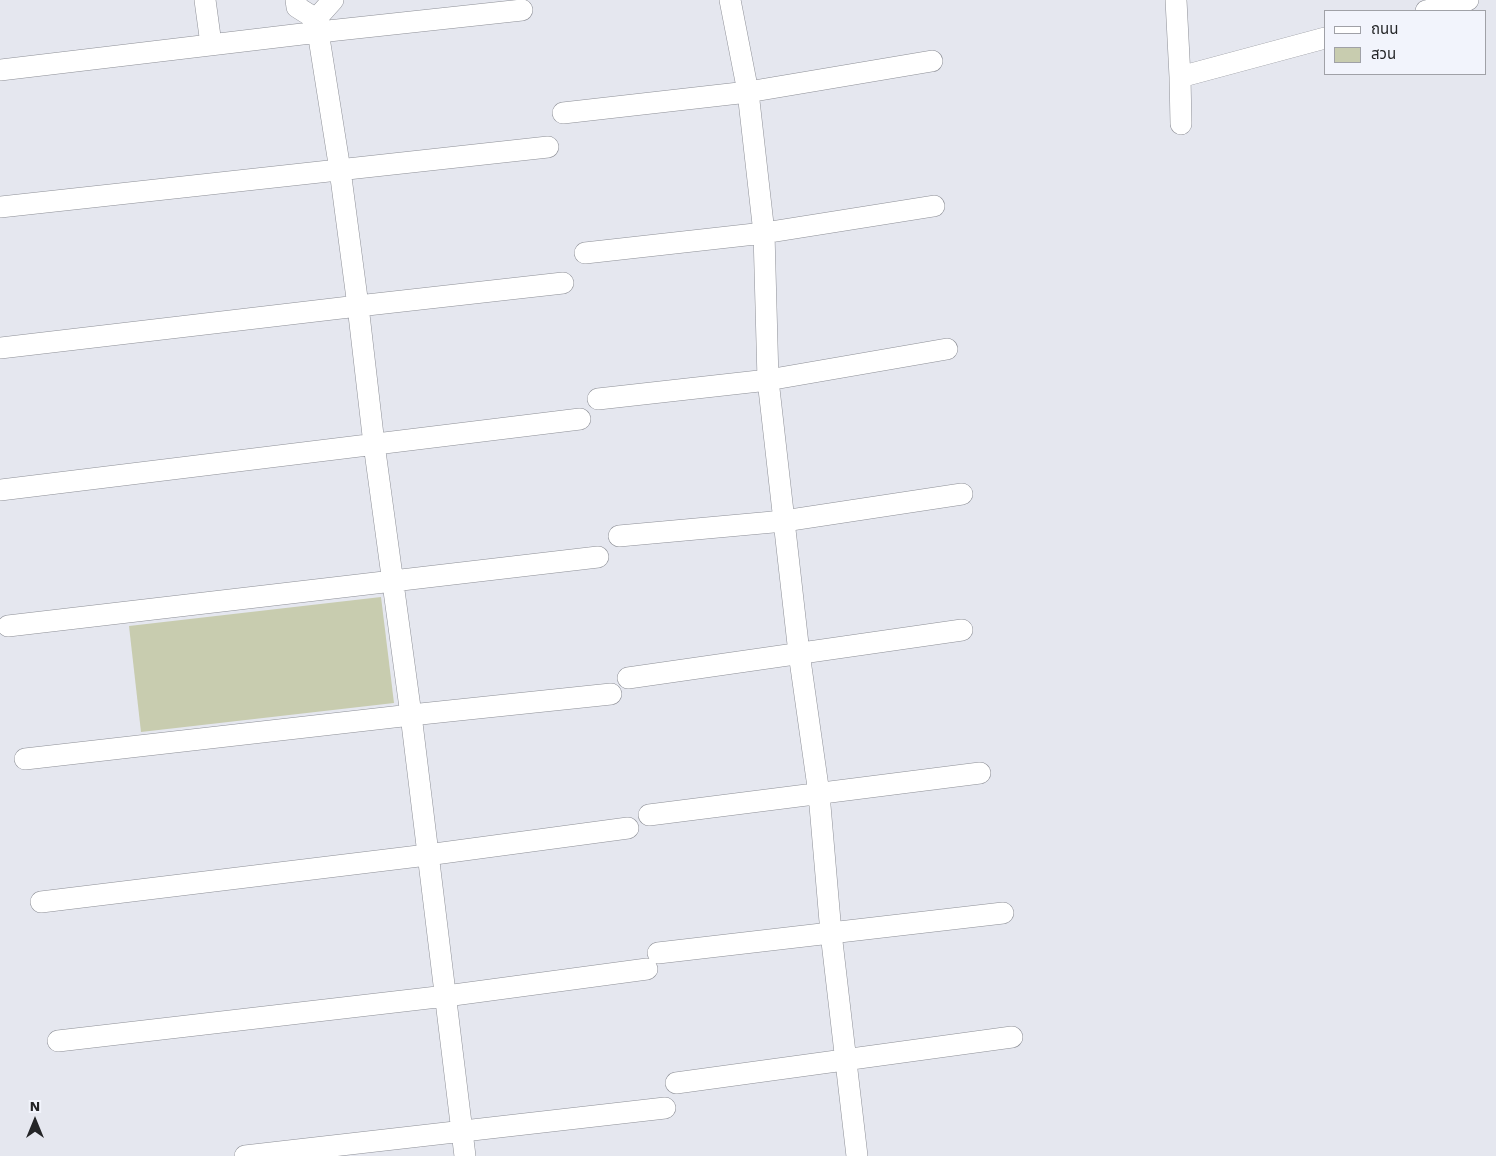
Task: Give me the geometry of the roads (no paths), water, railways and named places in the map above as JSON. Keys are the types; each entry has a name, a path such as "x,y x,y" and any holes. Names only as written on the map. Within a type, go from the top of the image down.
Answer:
{"street":[{"path":"205,0 211,44"},
{"path":"296,0 297,7 318,26"},
{"path":"333,0 318,26 358,306 374,444 411,715 465,1156"},
{"path":"730,0 748,92 764,233 768,380 799,653 819,794 831,933 856,1156"},
{"path":"1176,0 1181,124"},
{"path":"1430,10 1468,0"},
{"path":"0,70 211,44 318,26 522,10"},
{"path":"1180,77 1324,38"},
{"path":"562,112 748,92 932,61"},
{"path":"0,207 548,147"},
{"path":"585,253 764,233 934,206"},
{"path":"0,348 563,283"},
{"path":"598,399 768,380 947,349"},
{"path":"0,490 580,420"},
{"path":"619,536 784,521 962,494"},
{"path":"8,626 598,557"},
{"path":"628,678 962,630"},
{"path":"25,759 611,694"},
{"path":"649,815 980,773"},
{"path":"41,902 427,855 628,828"},
{"path":"58,1041 446,996 831,933 1003,913"},
{"path":"676,1083 1012,1037"},
{"path":"245,1156 665,1108"}]}
